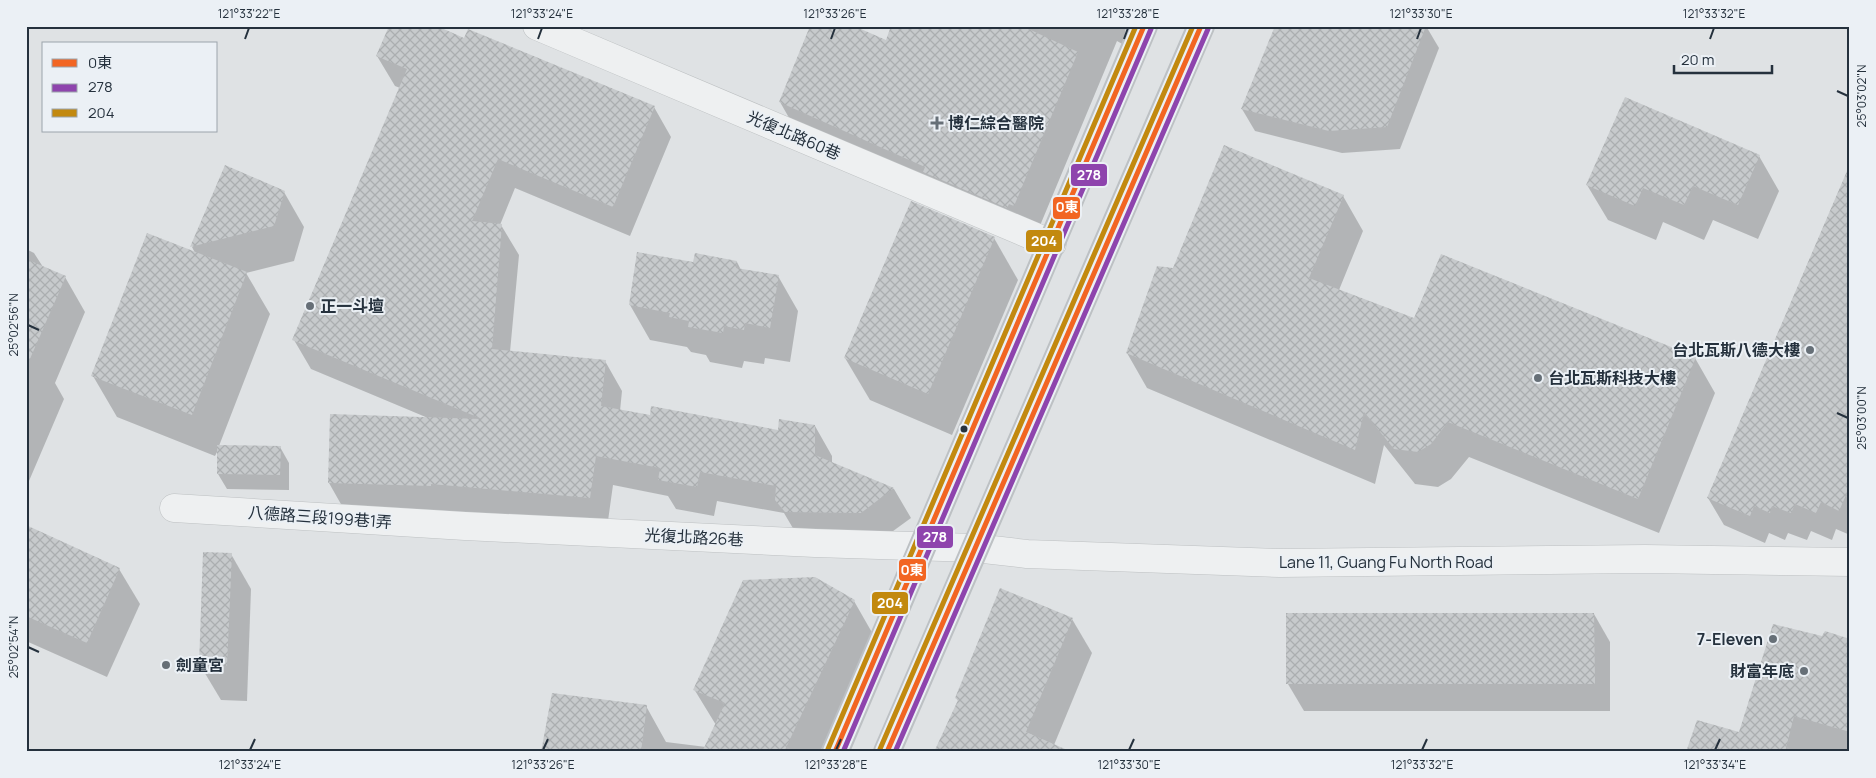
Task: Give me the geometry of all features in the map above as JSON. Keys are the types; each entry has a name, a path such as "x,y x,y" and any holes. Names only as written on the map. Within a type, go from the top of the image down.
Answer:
{"main road":[{"path":"835,752 1144,26"},
{"path":"887,752 1201,26"}],"street":[{"name":"光復北路60巷","path":"536,26 1052,244"},
{"name":"八德路三段199巷1弄","path":"174,508 465,526"},
{"name":"光復北路26巷","path":"465,526 923,546"},
{"name":"Lane 11, Guang Fu North Road","path":"923,546 975,548 1027,554 1280,563 1636,559 1850,562"}],"building":[{"path":"389,26 437,26 464,38 468,29 655,106 613,207 498,159 472,221 502,224 492,349 606,360 601,406 650,415 651,406 778,430 779,419 815,425 815,455 894,488 861,513 785,512 775,500 776,486 700,472 697,487 658,480 660,468 596,456 590,498 431,484 431,486 328,483 330,414 482,419 292,340 407,69 376,56"},
{"name":"博仁綜合醫院","path":"810,26 854,26 886,40 891,26 1022,26 1078,52 1014,206 1009,204 1007,208 923,172 925,167 779,102"},
{"path":"1275,26 1426,26 1387,127 1329,131 1241,109"},
{"path":"1625,97 1760,155 1738,205 1693,186 1684,205 1643,188 1635,206 1586,185"},
{"path":"1224,145 1344,195 1309,278 1414,318 1441,254 1696,357 1638,499 1448,422 1431,444 1418,452 1394,449 1364,412 1355,450 1126,353 1157,266 1173,268"},
{"name":"台北瓦斯八德大樓","path":"1850,164 1850,486 1839,511 1821,502 1816,513 1795,504 1791,513 1772,506 1770,513 1754,506 1750,516 1707,498"},
{"path":"225,165 285,191 274,226 190,247"},
{"path":"911,201 995,237 928,394 844,358"},
{"path":"147,233 247,272 192,415 91,376"},
{"path":"637,252 693,262 695,253 737,261 736,268 779,275 770,328 745,323 744,330 724,326 723,333 688,327 689,321 669,317 670,313 629,305"},
{"path":"26,259 66,276 26,368"},
{"path":"217,445 281,446 280,475 217,474"},
{"path":"26,525 120,568 87,643 26,616"},
{"path":"203,552 232,553 227,666 199,665"},
{"path":"815,577 855,600 784,752 702,752 725,703 693,690 743,580"},
{"path":"1000,588 1073,618 1026,732 1072,752 934,752 958,700 955,698"},
{"path":"1286,613 1594,613 1595,684 1286,684"},
{"name":"財富年底","path":"1773,624 1822,636 1825,631 1850,639 1850,732 1794,716 1785,752 1686,752 1697,720 1739,732"},
{"path":"552,693 647,705 641,752 541,752"}],"transit line":[{"name":"204","path":"828,749 1136,26"},
{"name":"0東","path":"835,752 1144,26"},
{"name":"204","path":"880,749 1193,26"},
{"name":"0東","path":"887,752 1201,26"},
{"name":"278","path":"843,752 1151,29"},
{"name":"278","path":"895,752 1208,29"}],"place":[{"name":"博仁綜合醫院","path":"937,123"},
{"name":"正一斗壇","path":"310,306"},
{"name":"台北瓦斯八德大樓","path":"1810,350"},
{"name":"台北瓦斯科技大樓","path":"1538,378"},
{"name":"7-Eleven","path":"1773,639"},
{"name":"劍童宮","path":"166,665"},
{"name":"財富年底","path":"1804,671"}]}
